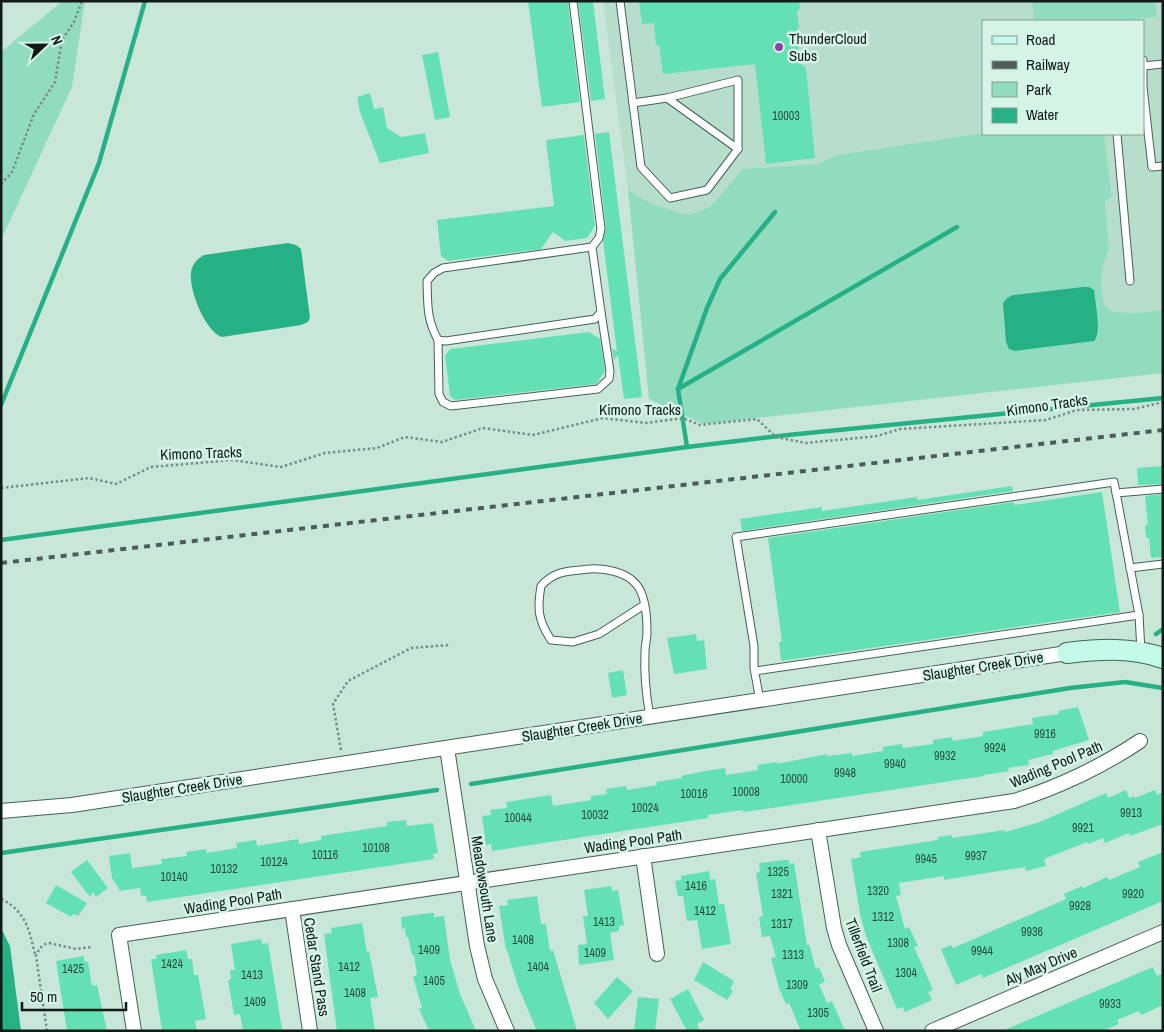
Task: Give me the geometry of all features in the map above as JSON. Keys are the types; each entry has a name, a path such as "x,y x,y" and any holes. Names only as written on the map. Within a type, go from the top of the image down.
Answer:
{"street":[{"name":"Slaughter Creek Drive","path":"1,811 72,804 344,764 1068,653 1099,649 1129,650 1163,658"},
{"name":"Wading Pool Path","path":"134,1031 119,935 1014,800 1031,796 1107,762 1140,742"},
{"name":"Meadowsouth Lane","path":"447,748 481,963 485,978 507,1031"},
{"name":"Tillerfield Trail","path":"818,830 834,928 839,945 876,1031"},
{"path":"643,856 657,954"},
{"name":"Cedar Stand Pass","path":"292,909 310,1031"},
{"name":"Aly May Drive","path":"932,1031 1163,932"}],"lane":[{"path":"573,1 601,229 599,238 592,247 443,268 427,280 429,318 438,340 438,394 443,402 451,406 598,389 609,380 610,371 592,247"},
{"path":"620,1 641,167 670,198 707,190 738,149 738,80 667,98 633,103"},
{"path":"1144,66 1163,64"},
{"path":"1144,96 1152,167 1163,166"},
{"path":"667,98 738,149"},
{"path":"1117,135 1130,280"},
{"path":"438,340 446,341 595,319 602,312"},
{"path":"760,701 755,671 754,646 736,537 1114,482 1139,615 1142,653"},
{"path":"1116,494 1163,489"},
{"path":"1130,568 1163,564"},
{"path":"644,605 599,634 573,642 550,640 541,625 539,600 541,586 556,573 595,569 612,571 626,576 636,584 644,605 648,633 645,650 646,698 650,717"},
{"path":"755,671 1139,615"}],"path":[{"path":"1,184 12,172 34,114 55,82 62,40 74,22 82,1"},
{"name":"Kimono Tracks","path":"1,488 89,478 116,484 151,467 232,460 281,467 325,453 377,448 405,437 442,442 482,428 533,435 603,418 646,423 683,418 700,425 756,419 776,437 806,443 877,436 900,429 1046,420 1077,410 1134,409 1163,402"},
{"path":"344,764 334,704 348,680 411,648 449,644"},
{"path":"1,899 17,910 27,924 36,956 47,1031"},
{"path":"36,956 38,950 46,944 76,949 92,947"}],"shaded area":[{"path":"603,1 1032,1 1034,20 982,20 982,133 837,155 817,164 743,169 710,207 688,215 654,205 628,190"},
{"path":"1155,1 1163,1 1163,310 1138,313 1113,312 1104,305 1101,281 1109,249 1105,201 1112,197 1104,135 1144,135 1144,20 1125,20 1157,17"}],"green space":[{"path":"61,1 85,1 72,87 1,240 1,52"},
{"path":"1032,1 1155,1 1157,17 1125,20 1034,20"},
{"path":"982,133 982,135 1104,135 1112,197 1105,201 1109,249 1101,280 1104,305 1113,312 1138,313 1163,310 1163,373 703,424 649,399 628,190 654,205 688,215 710,207 743,169 817,164 837,155"}],"water":[{"path":"288,243 296,245 301,249 310,318 308,322 301,325 222,337 216,333 204,319 195,299 191,273 195,262 204,255"},
{"path":"1089,287 1094,290 1098,331 1094,341 1015,351 1009,349 1006,342 1003,303 1007,298 1013,295"},
{"path":"1,928 10,946 21,1031 1,1031"}],"building":[{"path":"528,1 568,1 580,102 542,107"},
{"path":"578,1 593,1 605,99 591,101"},
{"path":"639,1 799,1 800,8 797,12 799,28 797,31 799,48 792,57 806,68 815,158 766,164 755,64 663,74 659,45 656,45 654,23 642,24"},
{"path":"438,52 450,117 435,120 422,55"},
{"path":"370,93 374,109 383,107 387,128 401,137 425,133 429,153 380,163 360,112 357,97"},
{"path":"609,132 642,397 624,399 618,355 614,360 612,348 617,352 603,241 606,228 595,134"},
{"path":"584,135 595,226 587,238 565,241 553,232 541,249 448,261 441,256 437,220 554,206 546,140"},
{"path":"589,332 600,339 605,371 596,384 455,400 450,396 445,356 450,349"},
{"path":"1163,466 1163,484 1138,485 1137,468"},
{"path":"1012,486 1013,491 742,531 740,519 822,507 822,511 917,497 917,500"},
{"path":"1102,492 1120,612 781,661 779,642 782,641 768,538 1014,502 1014,505"},
{"path":"1163,494 1163,557 1151,558 1149,538 1146,538 1145,525 1148,525 1145,496"},
{"path":"696,634 697,641 704,640 707,669 674,674 667,638"},
{"path":"623,670 627,695 612,698 608,673"},
{"path":"1078,707 1089,740 1053,751 1053,754 1028,760 1029,765 1008,768 1009,771 758,810 708,815 708,818 492,851 491,844 486,845 482,816 491,815 490,810 507,808 506,802 551,795 553,806 591,800 591,796 607,794 606,789 626,786 627,790 657,785 656,782 682,778 681,776 705,771 725,768 726,775 758,770 757,765 777,762 777,764 827,754 827,756 852,753 852,756 883,751 883,747 902,744 903,748 933,744 933,740 952,737 953,741 983,736 983,732 1033,724 1032,718 1059,714 1058,711"},
{"path":"1126,790 1129,798 1134,796 1135,798 1155,790 1157,795 1163,792 1163,824 1130,836 1129,833 1105,843 1103,838 1088,844 1087,842 1044,859 1046,866 1026,871 1025,867 944,880 944,876 899,883 901,895 896,896 905,929 909,927 918,946 914,947 933,990 928,992 932,1000 905,1012 903,1007 897,1009 866,936 860,914 851,859 861,857 860,852 938,840 938,837 952,835 952,838 1005,830 1005,832 1040,822 1106,793 1108,798"},
{"path":"406,820 407,826 433,823 438,853 433,854 434,859 147,902 146,896 141,896 140,888 120,891 112,878 109,856 130,853 132,868 162,864 161,859 187,856 186,852 206,849 207,853 237,848 236,843 256,840 257,846 298,839 299,844 321,840 321,836 387,826 387,822"},
{"path":"1163,852 1163,901 983,978 981,974 956,985 941,949 951,945 953,948 1066,899 1064,894 1082,886 1083,888 1107,877 1109,880 1140,867 1138,862"},
{"path":"87,860 108,888 96,897 93,892 90,897 71,872"},
{"path":"789,860 789,864 794,863 807,945 809,944 816,969 819,967 825,982 819,984 827,1003 832,1001 845,1031 801,1031 789,1003 786,1004 779,988 771,958 776,957 770,936 762,937 759,917 763,916 756,873 760,872 759,863"},
{"path":"709,871 710,880 715,879 719,904 724,904 731,944 702,949 697,920 687,921 683,896 678,896 675,881 681,880 681,876"},
{"path":"56,885 87,903 78,916 73,914 71,917 46,903"},
{"path":"611,886 612,891 618,890 624,925 619,926 619,931 610,933 614,960 579,965 578,945 587,944 583,916 588,916 584,890"},
{"path":"537,896 541,924 546,924 550,951 553,950 577,1031 537,1031 518,986 506,950 499,906 508,905 507,900"},
{"path":"434,913 434,917 444,916 450,960 460,994 476,1031 429,1031 419,1009 422,1008 413,977 417,975 414,955 412,955 408,937 406,937 405,928 402,929 401,917"},
{"path":"362,923 378,997 370,998 375,1031 337,1031 324,934 332,933 331,928"},
{"path":"261,939 262,944 268,943 282,1029 243,1031 240,1014 234,1015 228,980 231,979 230,970 235,970 231,944"},
{"path":"186,950 188,959 192,959 194,975 198,975 206,1019 195,1021 197,1031 162,1031 151,959 156,959 156,955"},
{"path":"84,956 84,961 88,962 92,986 97,985 107,1031 67,1031 56,961"},
{"path":"703,962 734,981 730,989 733,991 727,1000 694,980"},
{"path":"1153,967 1157,976 1163,973 1163,1005 1141,1015 1139,1011 1117,1020 1119,1024 1103,1031 1002,1031"},
{"path":"617,977 633,991 608,1019 594,1003"},
{"path":"688,989 704,1020 697,1024 700,1031 687,1031 670,999"},
{"path":"638,997 659,999 655,1031 634,1031"}],"waterway":[{"path":"1,405 99,163 145,1"},
{"path":"687,447 678,389 707,308 720,279 775,212"},
{"path":"678,389 957,227"},
{"path":"1,540 687,447 788,435 1163,398"},
{"path":"1156,634 1163,629"},
{"path":"471,784 1070,688 1125,682 1163,688"},
{"path":"1,853 437,790"}],"railway":[{"path":"1,563 1163,430"}],"place":[{"name":"ThunderCloud Subs","path":"779,47"}]}
